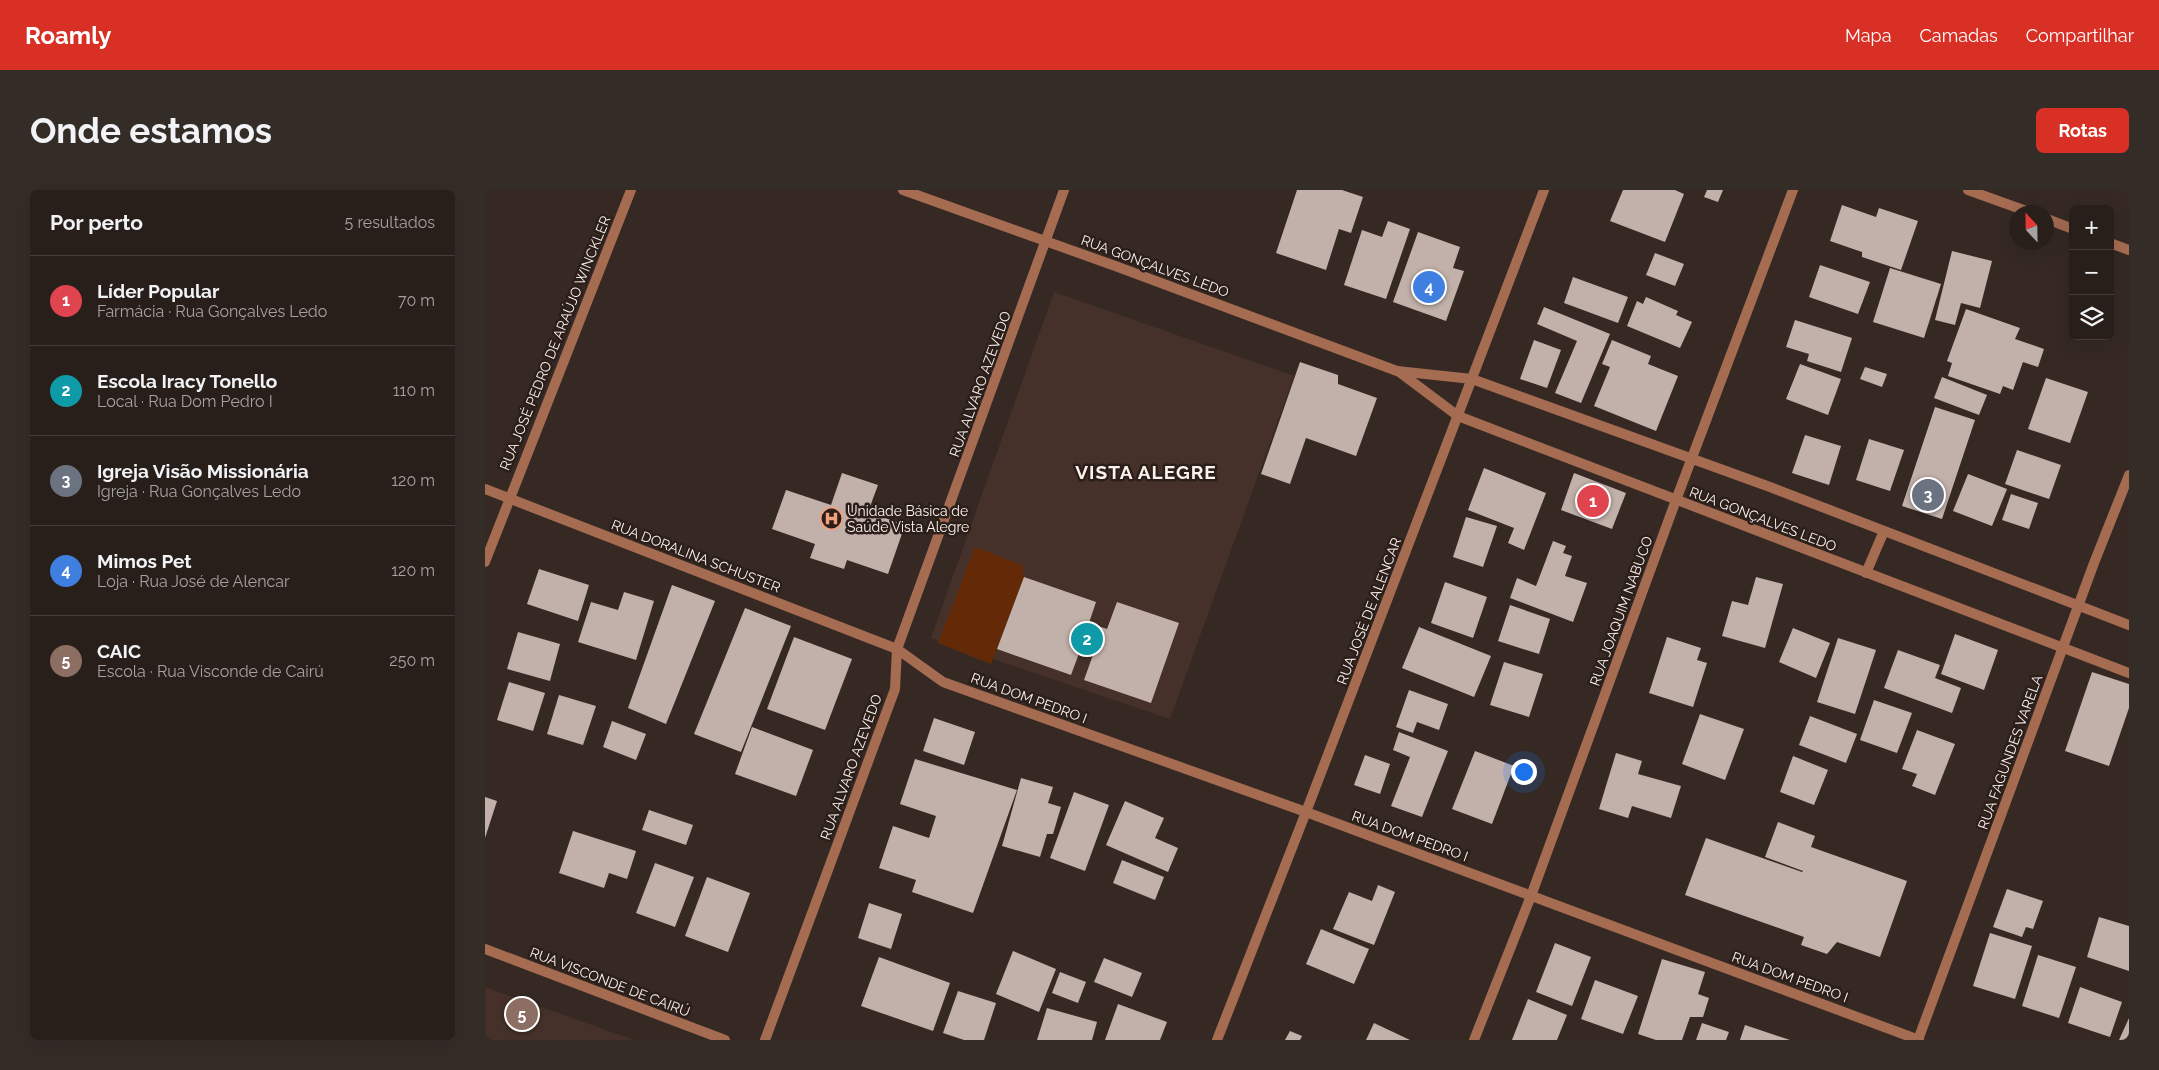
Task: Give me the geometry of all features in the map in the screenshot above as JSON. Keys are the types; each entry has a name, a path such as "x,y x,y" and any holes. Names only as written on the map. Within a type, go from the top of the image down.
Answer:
{"street":[{"name":"RUA JOSÉ PEDRO DE ARAÚJO WINCKLER","path":"485,562 631,190"},
{"name":"RUA GONÇALVES LEDO","path":"903,190 1047,241 1397,371 1472,379 1692,459 2129,624"},
{"name":"RUA ALVARO AZEVEDO","path":"765,1040 895,689 897,649 1064,190"},
{"name":"RUA JOSÉ DE ALENCAR","path":"1217,1040 1544,190"},
{"name":"RUA JOAQUIM NABUCO","path":"1474,1040 1531,896 1676,500 1793,190"},
{"path":"1967,190 2009,205"},
{"path":"2054,222 2069,227"},
{"path":"2114,244 2129,250"},
{"name":"RUA GONÇALVES LEDO","path":"1397,371 1458,416 2063,646 2129,673"},
{"name":"RUA FAGUNDES VARELA","path":"1918,1040 2063,646 2129,475"},
{"name":"RUA DORALINA SCHUSTER","path":"485,489 897,649"},
{"path":"1867,573 1884,531"},
{"name":"RUA DOM PEDRO I","path":"897,649 943,682 1306,812 1918,1040"},
{"name":"RUA VISCONDE DE CAIRÚ","path":"485,949 725,1040"}],"shaded area":[{"path":"1054,292 1294,376 1170,719 931,638"},
{"path":"975,547 1022,565 1024,577 991,664 938,643"},
{"path":"485,987 634,1040 485,1040"}],"building":[{"path":"1297,190 1342,190 1363,197 1351,233 1339,229 1326,270 1276,253"},
{"path":"1623,190 1675,190 1684,194 1665,242 1610,221"},
{"path":"1707,190 1723,190 1718,202 1704,197"},
{"path":"1842,205 1876,217 1879,208 1918,221 1901,270 1862,257 1862,252 1830,241"},
{"path":"1388,221 1410,229 1386,299 1344,285 1362,230 1382,237"},
{"path":"1418,232 1460,247 1453,268 1464,271 1446,321 1393,302"},
{"path":"1952,251 1992,261 1980,308 1961,303 1955,325 1935,320"},
{"path":"1655,253 1684,264 1675,286 1646,275"},
{"path":"1820,265 1870,282 1858,314 1809,297"},
{"path":"1890,268 1941,284 1924,338 1873,322"},
{"path":"1573,277 1628,297 1618,323 1564,303"},
{"path":"1646,297 1678,311 1676,315 1692,322 1680,348 1627,326 1637,301 1643,304"},
{"path":"1544,307 1610,334 1581,403 1555,393 1577,341 1537,324"},
{"path":"1966,309 2020,328 2015,339 2044,349 2038,367 2023,362 2013,390 2003,386 2000,394 1948,376 1952,363 1947,361"},
{"path":"1795,320 1852,338 1841,372 1807,361 1809,354 1786,347"},
{"path":"1534,340 1561,350 1547,388 1520,379"},
{"path":"1612,340 1651,356 1648,364 1678,376 1656,431 1594,406 1610,367 1602,364"},
{"path":"1300,362 1338,375 1338,384 1377,398 1356,456 1306,438 1290,484 1261,474"},
{"path":"1800,364 1841,379 1828,415 1786,399"},
{"path":"1865,367 1887,374 1882,387 1860,379"},
{"path":"1942,377 1987,395 1979,415 1934,398"},
{"path":"2046,378 2088,392 2070,443 2028,429"},
{"path":"1935,407 1975,420 1942,519 1902,506"},
{"path":"1805,435 1841,446 1829,485 1792,473"},
{"path":"1869,439 1904,450 1890,491 1856,480"},
{"path":"2017,450 2061,465 2049,499 2005,484"},
{"path":"1484,468 1546,493 1524,550 1508,543 1514,528 1468,510"},
{"name":"Unidade Básica de Saúde Vista Alegre","path":"842,473 878,485 868,512 905,525 888,574 847,560 844,569 810,558 815,544 772,529 786,490 831,505"},
{"path":"1574,473 1626,493 1612,529 1561,510"},
{"path":"1968,474 2007,489 1992,526 1953,511"},
{"path":"2011,494 2038,503 2029,529 2002,520"},
{"path":"1466,517 1497,526 1483,567 1453,557"},
{"path":"1553,541 1566,546 1563,553 1572,556 1565,576 1587,583 1573,622 1510,598 1517,578 1536,586"},
{"path":"539,569 589,585 578,621 527,604"},
{"path":"1024,577 1096,602 1089,623 1107,629 1117,602 1179,623 1151,703 1084,680 1094,652 1081,648 1071,675 997,649"},
{"path":"1756,577 1783,584 1765,648 1722,636 1732,601 1748,605"},
{"path":"1445,582 1487,597 1473,638 1431,623"},
{"path":"672,585 715,601 666,724 628,708"},
{"path":"624,592 654,601 636,660 578,642 591,602 618,610"},
{"path":"1510,605 1550,619 1539,654 1498,641"},
{"path":"745,608 791,626 741,752 694,734"},
{"path":"1419,627 1491,656 1474,697 1402,668"},
{"path":"1793,628 1830,643 1816,678 1779,662"},
{"path":"518,632 560,644 550,681 507,669"},
{"path":"1955,634 1998,650 1984,690 1941,674"},
{"path":"794,637 852,659 825,730 767,709"},
{"path":"1667,637 1701,648 1697,660 1707,663 1693,707 1649,693"},
{"path":"1838,638 1876,650 1855,714 1817,702"},
{"path":"1898,650 1940,665 1935,678 1961,688 1952,713 1884,688"},
{"path":"1504,662 1543,674 1529,717 1490,705"},
{"path":"2092,672 2129,684 2129,708 2109,766 2065,751"},
{"path":"509,682 545,693 533,731 497,720"},
{"path":"1409,690 1448,704 1439,730 1417,722 1413,733 1396,727"},
{"path":"559,695 596,706 583,745 547,734"},
{"path":"1874,700 1912,713 1897,753 1860,740"},
{"path":"1700,714 1744,729 1725,780 1682,764"},
{"path":"1810,716 1857,734 1846,763 1799,745"},
{"path":"934,718 975,732 964,765 923,751"},
{"path":"612,721 646,734 636,760 603,747"},
{"path":"752,727 813,750 796,796 735,774"},
{"path":"1917,730 1955,744 1935,795 1912,786 1917,774 1902,769"},
{"path":"1399,732 1448,751 1422,817 1391,806 1410,757 1393,750"},
{"path":"1475,751 1514,766 1492,824 1452,809"},
{"path":"1616,753 1642,761 1638,774 1681,786 1671,818 1632,806 1628,818 1599,809"},
{"path":"1365,755 1390,764 1380,794 1354,785"},
{"path":"1793,756 1828,770 1814,805 1780,792"},
{"path":"915,759 1017,790 973,913 912,892 916,880 879,868 893,826 929,838 936,816 900,804"},
{"path":"1021,778 1053,787 1048,803 1061,807 1053,834 1047,834 1040,857 1002,846"},
{"path":"1074,792 1109,805 1085,871 1050,858"},
{"path":"485,797 497,801 485,838"},
{"path":"1125,801 1164,818 1155,838 1178,848 1168,872 1106,845"},
{"path":"649,810 693,825 686,845 642,830"},
{"path":"1778,822 1815,836 1811,847 1907,881 1880,957 1837,942 1827,954 1801,945 1804,937 1685,895 1706,838 1802,872 1765,857"},
{"path":"573,831 636,851 627,879 609,873 604,888 559,873"},
{"path":"1122,860 1164,877 1155,900 1113,883"},
{"path":"655,863 694,877 675,927 636,913"},
{"path":"707,877 750,893 728,952 685,936"},
{"path":"1378,885 1395,892 1374,945 1333,929 1349,892 1372,901"},
{"path":"2007,889 2043,901 2033,929 2026,927 2022,937 1993,927"},
{"path":"869,903 902,914 891,949 858,938"},
{"path":"2099,917 2129,926 2129,971 2087,957"},
{"path":"1321,929 1369,949 1354,984 1306,964"},
{"path":"1990,933 2032,946 2015,999 1973,986"},
{"path":"1555,943 1591,957 1572,1006 1536,992"},
{"path":"1013,951 1056,969 1039,1012 996,994"},
{"path":"2038,955 2076,967 2059,1018 2022,1006"},
{"path":"879,957 950,983 933,1031 861,1006"},
{"path":"1104,958 1142,973 1132,997 1094,982"},
{"path":"1662,959 1705,972 1698,994 1709,998 1703,1017 1690,1017 1682,1040 1656,1040 1638,1034"},
{"path":"1060,972 1086,982 1078,1003 1052,993"},
{"path":"1595,980 1638,996 1623,1034 1581,1019"},
{"path":"2080,987 2122,1002 2110,1037 2068,1023"},
{"path":"958,991 996,1003 984,1040 964,1040 943,1033"},
{"path":"1528,999 1567,1015 1557,1040 1512,1040"},
{"path":"1118,1004 1167,1022 1160,1040 1105,1040"},
{"path":"1047,1008 1097,1022 1092,1040 1037,1040"},
{"path":"2129,1018 2129,1040 2119,1040"},
{"path":"1374,1023 1410,1040 1366,1040"},
{"path":"1702,1023 1729,1032 1726,1040 1696,1040"},
{"path":"1745,1025 1790,1040 1740,1040"},
{"path":"1290,1031 1302,1036 1300,1040 1285,1040"}],"place":[{"name":"Mimos Pet","path":"1429,287"},
{"name":"Igreja Visão Missionária","path":"1928,495"},
{"name":"Líder Popular","path":"1593,501"},
{"name":"Unidade Básica de Saúde Vista Alegre","path":"831,519"},
{"name":"Escola Iracy Tonello","path":"1087,639"},
{"name":"CAIC","path":"522,1014"}],"district":[{"name":"VISTA ALEGRE","path":"1146,472"}]}
